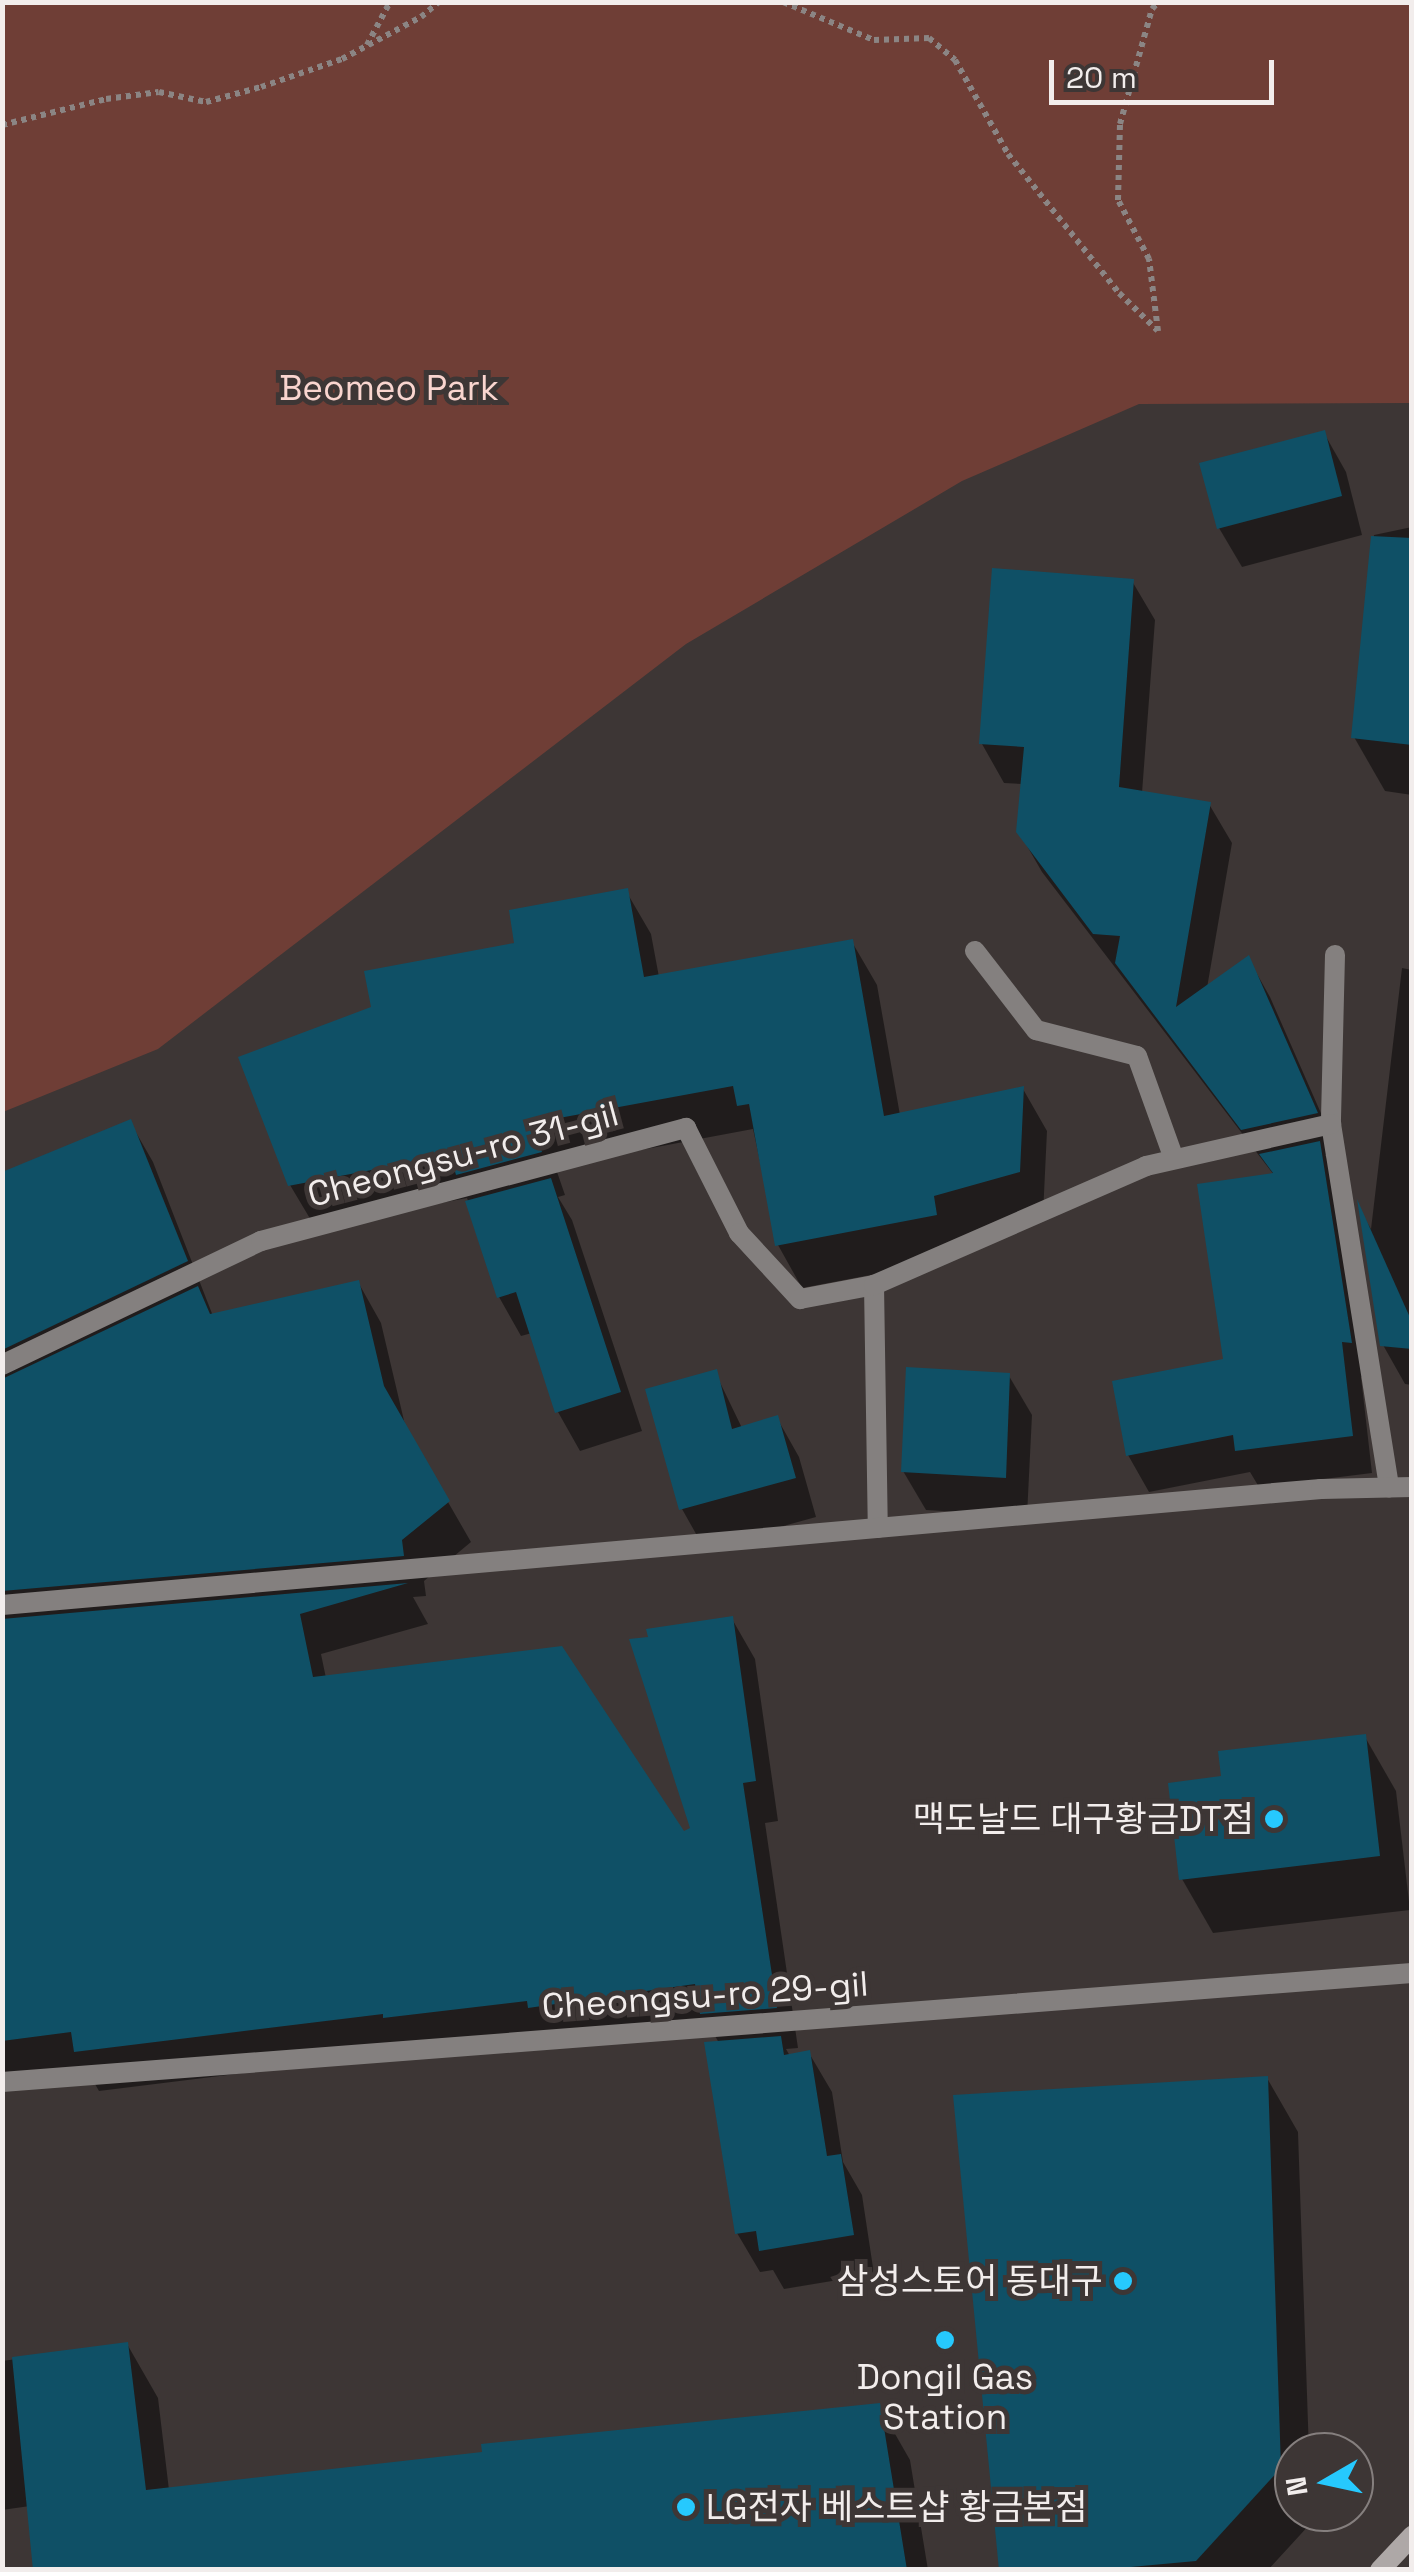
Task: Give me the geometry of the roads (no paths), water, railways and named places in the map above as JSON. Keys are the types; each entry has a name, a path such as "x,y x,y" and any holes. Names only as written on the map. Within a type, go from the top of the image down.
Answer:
{"main road":[{"path":"1380,2570 1412,2536"}],"street":[{"path":"975,950 1036,1030 1137,1056 1174,1159"},
{"path":"1335,956 1331,1124 1389,1487"},
{"name":"Cheongsu-ro 31-gil","path":"2,1365 261,1241 686,1128 739,1233 800,1300 874,1285 1146,1166 1331,1124"},
{"path":"874,1285 878,1528"},
{"path":"2,1605 1321,1489 1412,1486"},
{"name":"Cheongsu-ro 29-gil","path":"2,2082 1412,1974"}],"place":[{"name":"맥도날드 대구황금DT점","path":"1274,1819"},
{"name":"삼성스토어 동대구","path":"1123,2281"},
{"name":"Dongil Gas Station","path":"945,2340"},
{"name":"LG전자 베스트샵 황금본점","path":"686,2507"}],"park label":[{"name":"Beomeo Park","path":"389,388"}]}
